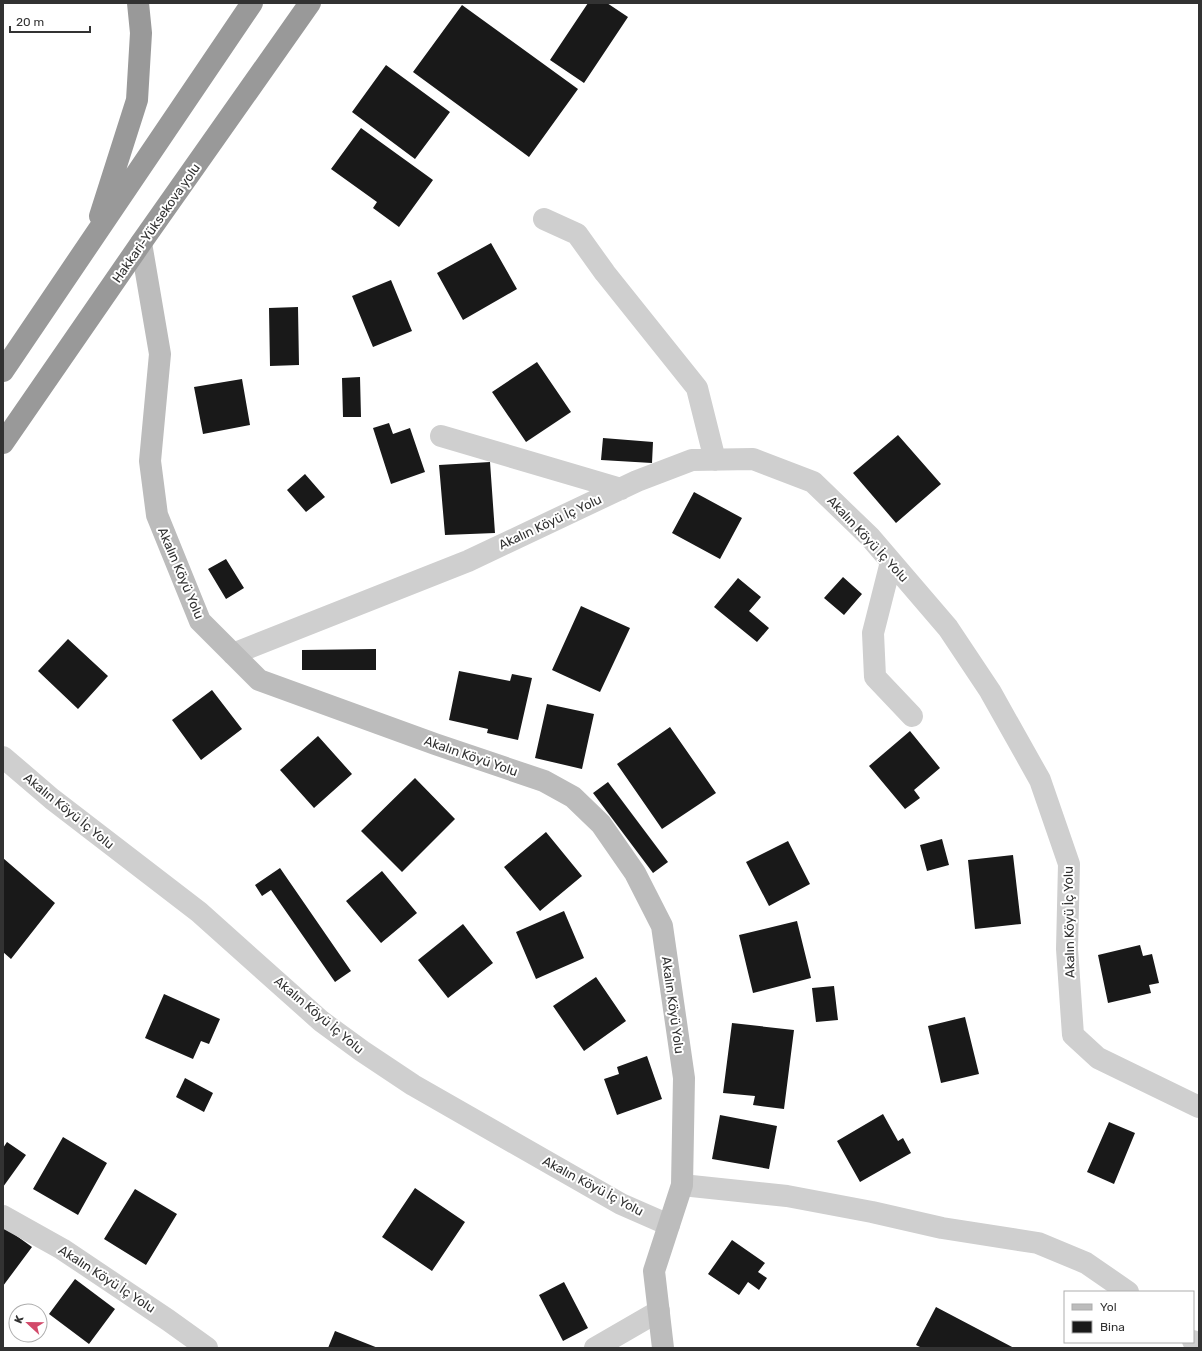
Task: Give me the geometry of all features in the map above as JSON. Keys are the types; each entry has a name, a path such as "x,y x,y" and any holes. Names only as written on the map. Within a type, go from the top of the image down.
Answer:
{"highway":[{"path":"92,240 137,100 141,33 138,3"},
{"path":"3,371 252,3"},
{"name":"Hakkari-Yüksekova yolu","path":"3,444 141,243 310,3"}],"street":[{"path":"544,219 577,234 605,273 697,388 715,460"},
{"name":"Akalın Köyü Yolu","path":"141,243 160,354 150,460 157,515 200,621 259,680 435,744 544,781 573,797 601,824 635,873 662,926 684,1078 682,1185 654,1271 662,1348"},
{"path":"440,436 621,489"},
{"name":"Akalın Köyü İç Yolu","path":"233,654 468,561 637,481 692,460 753,459 813,482 870,537 948,628 990,691 1040,780 1069,864 1067,949 1073,1035 1098,1058 1199,1107"},
{"path":"892,562 873,633 875,677 912,716"},
{"name":"Akalın Köyü İç Yolu","path":"3,757 52,799 199,912 321,1021 362,1052 412,1084 621,1204 669,1225"},
{"path":"682,1185 787,1196 872,1212 942,1228 1038,1243 1086,1262 1127,1291"},
{"name":"Akalın Köyü İç Yolu","path":"3,1216 62,1249 207,1348"},
{"path":"595,1348 658,1312"}],"building":[{"path":"588,3 607,3 628,17 584,83 550,60"},
{"path":"462,5 578,89 529,157 413,72"},
{"path":"386,65 450,112 415,159 352,112"},
{"path":"361,128 433,180 399,227 373,208 377,202 331,169"},
{"path":"491,243 517,289 463,320 437,273"},
{"path":"391,280 412,331 373,347 352,296"},
{"path":"298,307 299,365 270,366 269,308"},
{"path":"537,362 571,412 526,442 492,392"},
{"path":"360,377 361,417 343,417 342,378"},
{"path":"242,379 250,425 203,434 194,387"},
{"path":"389,423 393,434 410,428 425,472 391,484 373,428"},
{"path":"898,435 941,484 896,523 853,473"},
{"path":"603,438 653,442 652,463 601,460"},
{"path":"490,462 495,533 445,535 439,465"},
{"path":"305,474 325,497 306,512 287,490"},
{"path":"694,492 742,518 720,559 672,533"},
{"path":"226,559 244,588 226,599 208,569"},
{"path":"843,577 862,594 844,615 824,598"},
{"path":"738,578 761,597 749,611 769,628 757,642 714,607"},
{"path":"581,606 630,628 600,692 552,670"},
{"path":"68,639 108,676 78,709 38,671"},
{"path":"376,649 376,670 302,670 302,650"},
{"path":"459,671 510,681 512,674 532,678 518,740 487,733 488,729 449,720"},
{"path":"212,690 242,729 201,760 172,720"},
{"path":"547,704 594,714 582,769 535,758"},
{"path":"670,727 716,793 662,829 617,764"},
{"path":"910,731 940,768 914,790 920,798 905,809 869,766"},
{"path":"318,736 352,774 314,808 280,770"},
{"path":"415,778 455,819 402,872 361,831"},
{"path":"608,782 668,862 653,873 593,793"},
{"path":"546,832 582,876 540,911 504,867"},
{"path":"942,839 949,865 927,871 920,845"},
{"path":"788,841 810,884 769,906 746,862"},
{"path":"1013,855 1021,924 975,929 968,860"},
{"path":"3,858 55,903 11,959 3,952"},
{"path":"280,868 351,971 335,982 271,890 262,896 255,885"},
{"path":"382,871 417,913 381,943 346,901"},
{"path":"564,911 584,958 536,979 516,932"},
{"path":"797,921 811,978 753,993 739,935"},
{"path":"463,924 493,963 448,998 418,960"},
{"path":"1140,945 1143,956 1152,954 1159,983 1149,985 1151,993 1108,1003 1098,955"},
{"path":"596,977 626,1021 584,1051 553,1006"},
{"path":"834,986 838,1020 816,1022 812,988"},
{"path":"164,994 220,1019 209,1044 201,1041 193,1059 145,1038"},
{"path":"965,1017 979,1074 941,1083 928,1026"},
{"path":"732,1023 794,1030 784,1109 753,1105 755,1096 723,1093"},
{"path":"647,1056 662,1099 617,1115 604,1079 619,1074 617,1067"},
{"path":"185,1078 213,1093 204,1112 176,1097"},
{"path":"883,1114 898,1141 903,1138 911,1153 860,1182 837,1141"},
{"path":"720,1115 777,1126 769,1169 712,1159"},
{"path":"1109,1122 1135,1133 1114,1184 1087,1172"},
{"path":"63,1137 107,1163 78,1215 33,1189"},
{"path":"7,1142 26,1155 3,1187 3,1148"},
{"path":"415,1188 465,1222 432,1271 382,1237"},
{"path":"135,1189 177,1214 146,1265 104,1239"},
{"path":"3,1226 32,1247 3,1286"},
{"path":"732,1240 765,1263 758,1272 767,1278 759,1290 748,1282 739,1295 708,1274"},
{"path":"75,1279 115,1309 89,1344 49,1314"},
{"path":"564,1282 588,1328 563,1341 539,1295"},
{"path":"936,1307 1014,1348 922,1348 916,1345"},
{"path":"335,1331 378,1348 328,1348"}]}
